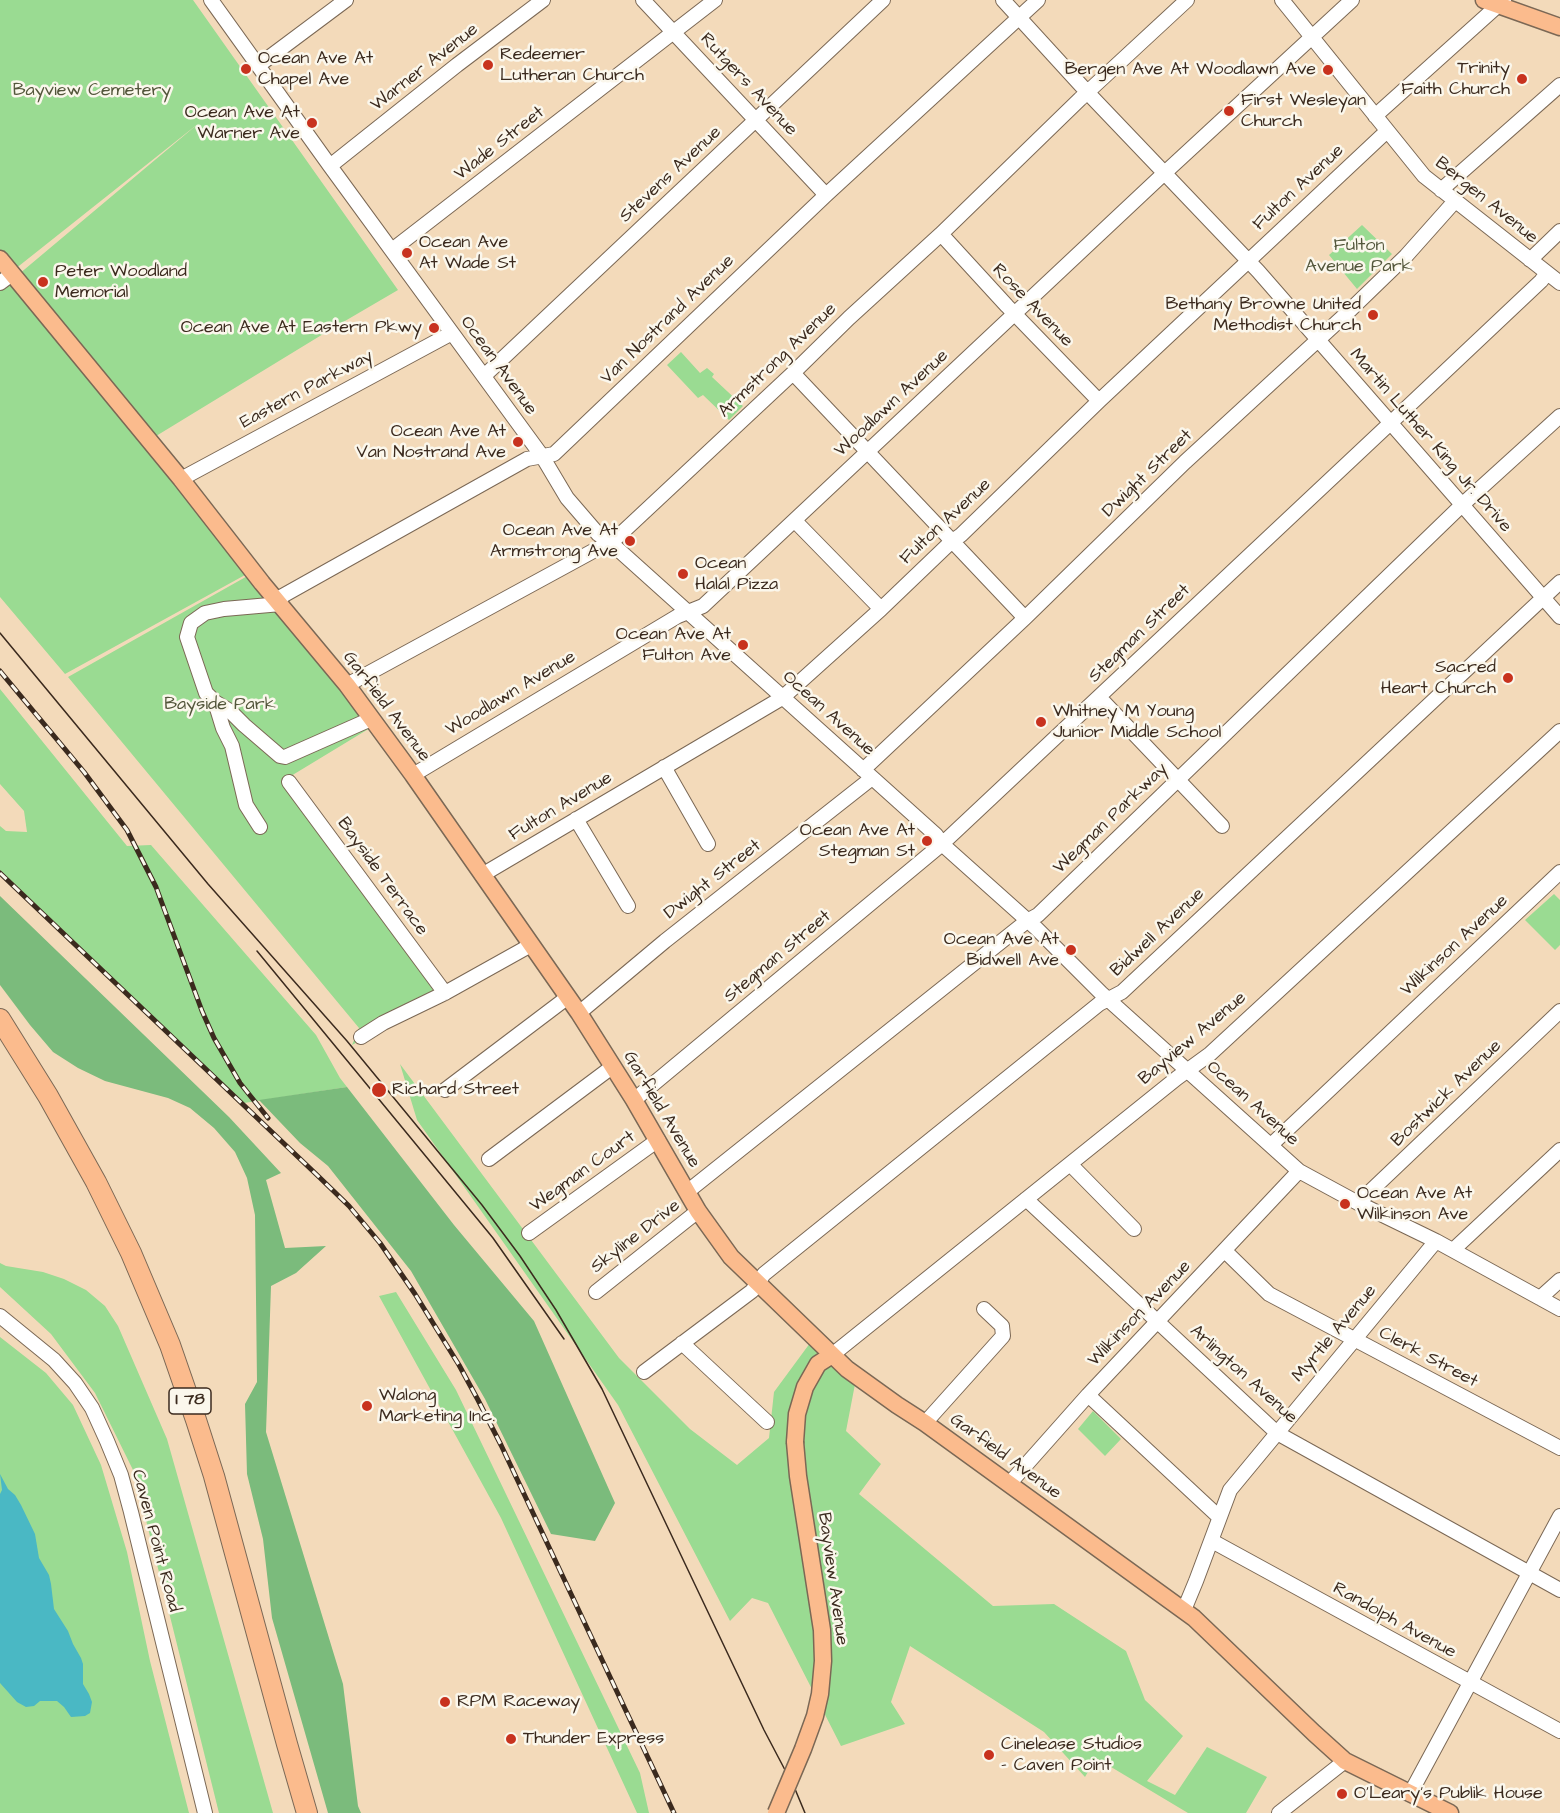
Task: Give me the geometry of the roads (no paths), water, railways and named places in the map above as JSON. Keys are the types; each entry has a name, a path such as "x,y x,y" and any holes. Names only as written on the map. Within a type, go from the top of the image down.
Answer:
{"highway":[{"name":"I 78","path":"0,1019 48,1096 96,1182 131,1253 173,1354 214,1476 307,1813"},
{"name":"I 78","path":"0,1041 48,1119 91,1198 134,1289 164,1363 202,1478 295,1813"}],"main road":[{"path":"1495,2 1558,24"},
{"name":"Garfield Avenue","path":"0,259 6,278 180,479 347,686 413,775 579,1013 634,1100 698,1211 731,1257 847,1369 1184,1610 1345,1761 1450,1813"},
{"name":"Bayview Avenue","path":"776,1813 803,1749 814,1716 821,1682 822,1630 798,1476 800,1442 811,1399 832,1355"},
{"name":"Bayview Avenue","path":"787,1813 821,1727 830,1693 833,1649 831,1623 806,1466 800,1442"}],"street":[{"name":"Ocean Avenue","path":"211,0 542,456 567,498 598,534 611,543 936,836 1108,999 1299,1171 1436,1241 1560,1309"},
{"path":"259,65 346,0"},
{"name":"Warner Avenue","path":"330,166 543,0"},
{"name":"Rutgers Avenue","path":"643,0 826,195"},
{"name":"Wade Street","path":"392,250 715,0"},
{"name":"Stevens Avenue","path":"484,376 883,0"},
{"name":"Martin Luther King Jr. Drive","path":"1003,0 1248,261 1560,617"},
{"name":"Van Nostrand Avenue","path":"279,601 527,459 554,454 826,195 1038,0"},
{"name":"Armstrong Avenue","path":"347,686 611,543 1187,0"},
{"name":"Bergen Avenue","path":"1282,0 1424,176 1560,283"},
{"name":"Woodlawn Avenue","path":"413,775 678,616 703,606 1352,0"},
{"path":"1374,116 1495,2"},
{"path":"1441,190 1560,85"},
{"name":"Fulton Avenue","path":"482,875 782,698 960,535 1099,401 1387,131"},
{"name":"Dwight Street","path":"579,1013 867,774 1185,462 1406,256 1455,201"},
{"path":"1530,260 1560,231"},
{"name":"Rose Avenue","path":"941,234 1014,314 1099,401"},
{"name":"Stegman Street","path":"634,1100 942,844 1547,273"},
{"name":"Eastern Parkway","path":"180,479 452,333"},
{"path":"793,373 1025,618"},
{"name":"Wegman Parkway","path":"687,1192 1027,921 1038,915 1463,504 1560,416"},
{"path":"795,520 881,609"},
{"name":"Bidwell Avenue","path":"644,1372 752,1291 764,1274 1099,1004 1122,992 1560,582"},
{"path":"279,601 205,613 191,623 187,637 206,693 230,711 280,756 285,757 371,719"},
{"path":"1099,697 1222,826"},
{"path":"215,702 223,728 232,746 246,805 260,827"},
{"name":"Bayview Avenue","path":"832,1355 1177,1077 1219,1046 1560,731"},
{"path":"664,767 708,844"},
{"name":"Bayside Terrace","path":"289,782 445,993"},
{"path":"576,819 628,906"},
{"name":"Wilkinson Avenue","path":"1271,1145 1560,872"},
{"path":"361,1037 383,1023 445,993 531,945"},
{"path":"445,1090 568,997"},
{"name":"Bostwick Avenue","path":"1358,1203 1560,1011"},
{"path":"489,1159 612,1067"},
{"name":"Wegman Court","path":"529,1233 658,1140"},
{"path":"1453,1250 1560,1150"},
{"path":"1070,1164 1134,1229"},
{"name":"Wilkinson Avenue","path":"1009,1484 1088,1395 1299,1171"},
{"name":"Arlington Avenue","path":"1026,1199 1277,1433 1560,1590"},
{"name":"Skyline Drive","path":"596,1292 698,1211"},
{"name":"Myrtle Avenue","path":"1184,1610 1230,1490 1436,1241"},
{"name":"Clerk Street","path":"1225,1251 1269,1294 1560,1448"},
{"path":"1540,1298 1560,1280"},
{"path":"925,1423 1003,1336 1002,1326 984,1309"},
{"name":"Caven Point Road","path":"0,1316 47,1354 75,1383 92,1408 107,1441 121,1475 131,1512 205,1813"},
{"path":"682,1343 767,1422"},
{"path":"1088,1395 1219,1517"},
{"path":"1410,1794 1560,1516"},
{"name":"Randolph Avenue","path":"1212,1540 1560,1731"},
{"path":"1279,1813 1345,1761"}],"water":[{"path":"0,1474 21,1505 35,1534 39,1558 49,1575 54,1609 81,1658 83,1684 92,1702 90,1713 85,1716 71,1717 57,1701 40,1701 34,1706 26,1707 17,1702 0,1683 0,1494 2,1490"}],"tram line":[{"path":"0,633 208,884 347,1041 482,1205 520,1256 556,1310 602,1389 805,1813"},
{"path":"257,951 493,1238 564,1339"}],"railway":[{"path":"0,671 84,772 127,830 156,887 214,1038 240,1083 268,1118"},
{"path":"0,873 349,1206 380,1243 415,1294 478,1400 674,1813"}],"place":[{"name":"Redeemer Lutheran Church","path":"488,65"},
{"name":"Ocean Ave At Chapel Ave","path":"246,69"},
{"name":"Bergen Ave At Woodlawn Ave","path":"1328,70"},
{"name":"Trinity Faith Church","path":"1522,79"},
{"name":"First Wesleyan Church","path":"1229,111"},
{"name":"Ocean Ave At Warner Ave","path":"312,123"},
{"name":"Ocean Ave At Wade St","path":"407,253"},
{"name":"Peter Woodland Memorial","path":"43,282"},
{"name":"Bethany Browne United Methodist Church","path":"1373,315"},
{"name":"Ocean Ave At Eastern Pkwy","path":"434,328"},
{"name":"Ocean Ave At Van Nostrand Ave","path":"518,442"},
{"name":"Ocean Ave At Armstrong Ave","path":"630,541"},
{"name":"Ocean Halal Pizza","path":"683,574"},
{"name":"Ocean Ave At Fulton Ave","path":"743,645"},
{"name":"Sacred Heart Church","path":"1508,678"},
{"name":"Whitney M Young Junior Middle School","path":"1041,722"},
{"name":"Ocean Ave At Stegman St","path":"927,841"},
{"name":"Ocean Ave At Bidwell Ave","path":"1071,950"},
{"name":"Richard Street","path":"379,1090"},
{"name":"Ocean Ave At Wilkinson Ave","path":"1345,1204"},
{"name":"Walong Marketing Inc.","path":"367,1406"},
{"name":"RPM Raceway","path":"445,1702"},
{"name":"Thunder Express","path":"511,1739"},
{"name":"Cinelease Studios - Caven Point","path":"989,1755"},
{"name":"O'Leary's Publik House","path":"1342,1794"}],"park label":[{"name":"Bayview Cemetery","path":"92,91"},
{"name":"Fulton Avenue Park","path":"1359,256"},
{"name":"Bayside Park","path":"220,705"}]}
